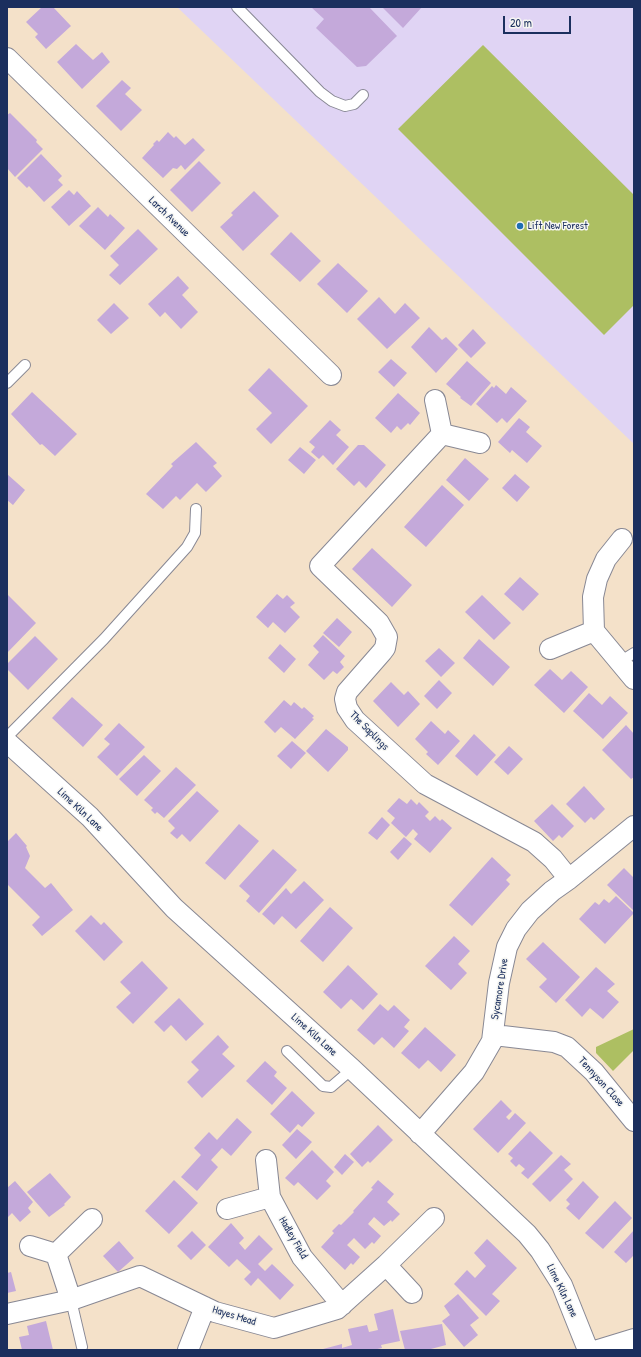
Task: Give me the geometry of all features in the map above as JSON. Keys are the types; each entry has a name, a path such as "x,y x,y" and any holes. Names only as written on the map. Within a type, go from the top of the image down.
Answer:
{"street":[{"name":"Larch Avenue","path":"7,58 331,375"},
{"path":"435,400 442,434 480,444"},
{"name":"The Saplings","path":"442,434 320,566 379,622 387,636 385,648 347,692 345,699 347,708 355,720 426,784 534,842 548,854 569,879"},
{"path":"622,539 606,559 597,579 593,597 594,631 626,658 634,679"},
{"path":"550,649 594,631"},
{"name":"Lime Kiln Lane","path":"7,742 90,817 174,908 352,1070 527,1234 540,1250 562,1285 588,1350"},
{"name":"Sycamore Drive","path":"420,1134 474,1072 486,1053 494,1035 499,983 507,947 511,937 530,911 552,891 634,826"},
{"name":"Tennyson Close","path":"494,1035 548,1041 567,1047 594,1072 634,1121"},
{"name":"Hadley Field","path":"266,1160 270,1197 302,1257 342,1305"},
{"path":"227,1209 270,1197"},
{"name":"Hayes Mead","path":"7,1314 71,1300 140,1276 215,1312 274,1328 337,1309 386,1265 434,1218"},
{"path":"56,1254 92,1219"},
{"path":"30,1246 56,1254"},
{"path":"56,1254 71,1300"},
{"path":"386,1265 412,1293"},
{"path":"188,1350 205,1307"},
{"path":"598,1350 634,1339"}],"lane":[{"path":"237,7 320,92 332,101 344,106 354,104 363,95"},
{"path":"7,383 25,365"},
{"path":"7,737 104,639 187,547 195,533 196,509"},
{"path":"287,1051 323,1086 332,1087 352,1070"},
{"path":"71,1300 82,1347"}],"shaded area":[{"name":"Lift New Forest","path":"177,7 634,7 634,444"}],"green space":[{"path":"483,45 634,195 634,305 604,335 398,129"},
{"path":"634,1029 634,1050 613,1071 596,1053 596,1047"}],"building":[{"path":"42,7 53,7 71,26 46,49 35,37 38,34 26,22"},
{"path":"311,7 369,7 397,36 366,66 357,67 316,28 324,19"},
{"path":"382,7 422,7 403,28"},
{"path":"76,44 93,60 102,52 110,62 82,89 57,62"},
{"path":"122,80 131,88 125,94 142,110 121,131 96,106"},
{"path":"10,113 37,140 36,142 43,149 15,177 7,168 7,115"},
{"path":"168,132 174,138 176,136 185,145 193,138 205,150 185,170 181,165 177,169 173,168 163,178 142,158 157,140 159,142"},
{"path":"41,154 62,176 58,180 63,185 44,202 29,186 27,188 17,178"},
{"path":"199,161 221,183 192,212 170,190"},
{"path":"69,190 74,195 77,191 91,206 69,226 51,207"},
{"path":"254,191 279,216 243,251 220,227 233,215 231,213"},
{"path":"98,207 108,217 110,214 125,228 105,250 79,226"},
{"path":"138,229 158,249 120,285 109,275 119,265 110,256"},
{"path":"291,232 321,261 300,282 270,254"},
{"path":"338,263 368,291 347,313 317,284"},
{"path":"178,276 189,288 182,295 198,312 181,329 165,312 160,317 148,304"},
{"path":"379,297 395,314 405,303 420,318 387,349 357,319"},
{"path":"114,303 129,318 111,334 97,320"},
{"path":"429,327 442,340 446,337 458,349 436,373 411,347"},
{"path":"473,329 486,343 471,358 458,345"},
{"path":"391,359 407,373 394,387 378,372"},
{"path":"467,361 491,383 471,406 460,398 461,397 446,384"},
{"path":"269,368 308,406 271,444 256,429 272,413 248,390"},
{"path":"496,385 506,394 511,387 527,401 507,423 502,418 497,423 476,404 492,386 494,388"},
{"path":"32,392 77,434 55,456 42,444 40,445 11,414"},
{"path":"398,393 420,413 410,425 408,423 401,430 397,426 391,433 375,418"},
{"path":"519,418 530,427 526,432 542,446 527,463 512,450 510,453 498,442"},
{"path":"330,420 341,430 336,435 349,447 333,465 323,455 319,459 311,452 315,447 309,442"},
{"path":"196,442 217,463 213,466 222,476 206,492 197,483 180,500 176,496 163,509 146,494 173,466 171,464"},
{"path":"358,445 364,445 386,465 366,488 359,481 354,486 336,469"},
{"path":"300,447 316,460 304,474 288,460"},
{"path":"465,458 489,479 469,501 446,480"},
{"path":"7,474 25,490 13,505 7,500"},
{"path":"515,474 530,487 517,502 502,488"},
{"path":"442,485 464,505 426,547 404,527"},
{"path":"372,548 412,585 392,607 352,569"},
{"path":"520,577 539,594 523,611 504,594"},
{"path":"277,594 283,599 287,595 295,603 290,607 300,617 285,633 273,622 268,628 256,617"},
{"path":"8,595 36,623 7,653 7,596"},
{"path":"482,595 511,623 494,640 465,612"},
{"path":"337,618 352,632 339,647 323,633"},
{"path":"323,635 345,656 340,662 344,667 337,674 333,671 324,680 308,665 319,652 313,646"},
{"path":"35,636 58,659 28,690 7,669 7,664"},
{"path":"479,639 510,667 493,686 463,658"},
{"path":"280,644 296,659 284,673 268,658"},
{"path":"439,648 455,663 441,677 425,661"},
{"path":"550,669 562,680 571,671 588,687 564,713 534,685"},
{"path":"439,680 452,693 437,709 424,696"},
{"path":"391,682 404,695 408,691 420,704 398,727 373,701"},
{"path":"589,693 602,705 610,696 628,713 603,739 573,711"},
{"path":"72,697 103,725 83,747 52,718"},
{"path":"284,700 291,706 294,702 302,709 304,707 314,716 312,718 314,719 295,739 281,727 275,733 264,722"},
{"path":"431,721 445,734 448,730 460,741 438,765 426,754 428,752 415,739"},
{"path":"119,723 145,747 117,776 97,757 110,744 104,739"},
{"path":"626,725 634,734 634,777 631,779 602,750"},
{"path":"326,729 348,747 348,750 328,772 306,751"},
{"path":"474,734 496,755 477,776 455,756"},
{"path":"292,741 306,753 291,769 277,756"},
{"path":"509,746 523,759 508,775 494,762"},
{"path":"144,755 161,771 137,796 119,779"},
{"path":"176,767 196,785 164,818 157,812 155,814 151,810 153,808 144,800"},
{"path":"584,786 605,809 594,820 591,817 585,823 566,804"},
{"path":"197,791 219,811 190,842 182,834 177,839 170,833 175,828 168,821"},
{"path":"399,798 407,804 411,799 417,805 419,802 429,812 425,816 430,821 435,816 440,821 442,819 452,828 430,853 414,839 418,834 413,829 406,837 391,823 395,818 387,811"},
{"path":"552,804 574,826 562,838 559,835 553,841 534,821"},
{"path":"382,817 390,825 377,840 368,833"},
{"path":"239,824 259,841 225,880 205,863"},
{"path":"16,833 27,846 26,847 30,856 25,868 45,888 51,883 73,910 42,936 32,925 40,917 8,885 7,886 7,842"},
{"path":"404,837 412,844 398,860 390,852"},
{"path":"273,849 297,870 259,913 246,901 250,896 239,886"},
{"path":"492,857 511,875 506,880 510,884 472,926 449,905"},
{"path":"624,868 634,878 634,911 607,885"},
{"path":"304,881 324,900 296,929 282,916 274,925 262,914 286,888 291,894"},
{"path":"616,896 634,913 605,944 579,919 595,902 599,905 604,899 609,903"},
{"path":"330,907 353,928 323,962 300,941"},
{"path":"91,915 101,925 104,922 123,942 104,961 75,931"},
{"path":"454,936 470,951 458,964 467,973 451,990 425,966"},
{"path":"543,942 580,977 556,1003 539,987 547,979 526,959"},
{"path":"142,961 168,988 133,1024 116,1007 131,993 120,982"},
{"path":"348,965 378,994 363,1010 351,999 341,1009 323,992"},
{"path":"596,967 615,984 607,991 619,1002 603,1019 590,1008 582,1017 565,1000"},
{"path":"179,998 204,1024 186,1041 171,1025 164,1032 154,1022"},
{"path":"380,1004 388,1011 394,1005 410,1020 404,1027 409,1031 394,1048 382,1037 374,1045 357,1030"},
{"path":"425,1027 456,1055 441,1072 428,1060 419,1069 401,1053"},
{"path":"218,1035 229,1047 222,1054 235,1066 202,1098 187,1082 199,1070 191,1062"},
{"path":"265,1061 277,1072 274,1076 287,1088 272,1105 246,1081"},
{"path":"292,1091 315,1113 302,1127 298,1124 290,1133 270,1114"},
{"path":"501,1100 512,1111 506,1117 509,1120 515,1113 526,1123 498,1153 473,1129"},
{"path":"237,1118 252,1132 231,1156 222,1148 211,1160 218,1167 197,1191 181,1177 201,1155 194,1148 209,1132 217,1140"},
{"path":"378,1125 393,1140 370,1163 368,1161 362,1167 350,1154"},
{"path":"297,1129 312,1142 296,1159 282,1145"},
{"path":"530,1131 553,1153 528,1179 521,1173 525,1169 519,1164 516,1167 510,1161 513,1158 508,1154"},
{"path":"312,1150 334,1172 326,1181 331,1186 317,1200 298,1182 294,1186 285,1178"},
{"path":"345,1154 354,1162 342,1175 334,1167"},
{"path":"561,1155 571,1164 564,1170 573,1179 550,1202 532,1184"},
{"path":"50,1173 71,1197 64,1204 65,1205 49,1217 27,1192"},
{"path":"174,1180 198,1203 169,1234 145,1211"},
{"path":"378,1180 394,1194 387,1202 400,1214 392,1222 391,1220 384,1226 374,1217 368,1224 381,1236 374,1244 372,1242 365,1249 354,1238 347,1245 360,1257 353,1265 351,1263 345,1270 321,1247 334,1233 332,1231 339,1224 341,1225 354,1212 353,1211 373,1189 371,1188"},
{"path":"15,1181 33,1202 28,1208 31,1212 20,1222 12,1213 7,1218 7,1188"},
{"path":"583,1181 599,1197 579,1220 566,1208 570,1204 566,1200"},
{"path":"615,1201 632,1218 603,1249 585,1233"},
{"path":"231,1223 244,1238 239,1243 245,1250 259,1235 273,1249 258,1264 265,1271 272,1264 294,1285 280,1300 258,1278 251,1286 244,1279 251,1272 237,1259 229,1267 208,1247"},
{"path":"634,1230 634,1257 633,1256 626,1263 614,1252"},
{"path":"192,1231 206,1245 191,1260 177,1246"},
{"path":"487,1239 517,1268 492,1294 500,1301 486,1316 454,1284 467,1270 475,1278 486,1266 474,1253"},
{"path":"119,1241 134,1258 118,1272 103,1256"},
{"path":"11,1272 16,1291 7,1293 7,1273"},
{"path":"458,1294 479,1318 470,1325 478,1335 464,1347 442,1321 450,1315 444,1306"},
{"path":"393,1309 400,1341 381,1345 382,1348 373,1350 323,1350 342,1344 342,1348 352,1345 348,1329 367,1325 369,1332 378,1330 374,1314"},
{"path":"46,1321 53,1350 22,1350 19,1337 29,1335 27,1326"},
{"path":"442,1324 446,1345 427,1350 405,1350 400,1331"}],"place":[{"name":"Lift New Forest","path":"520,226"}]}
